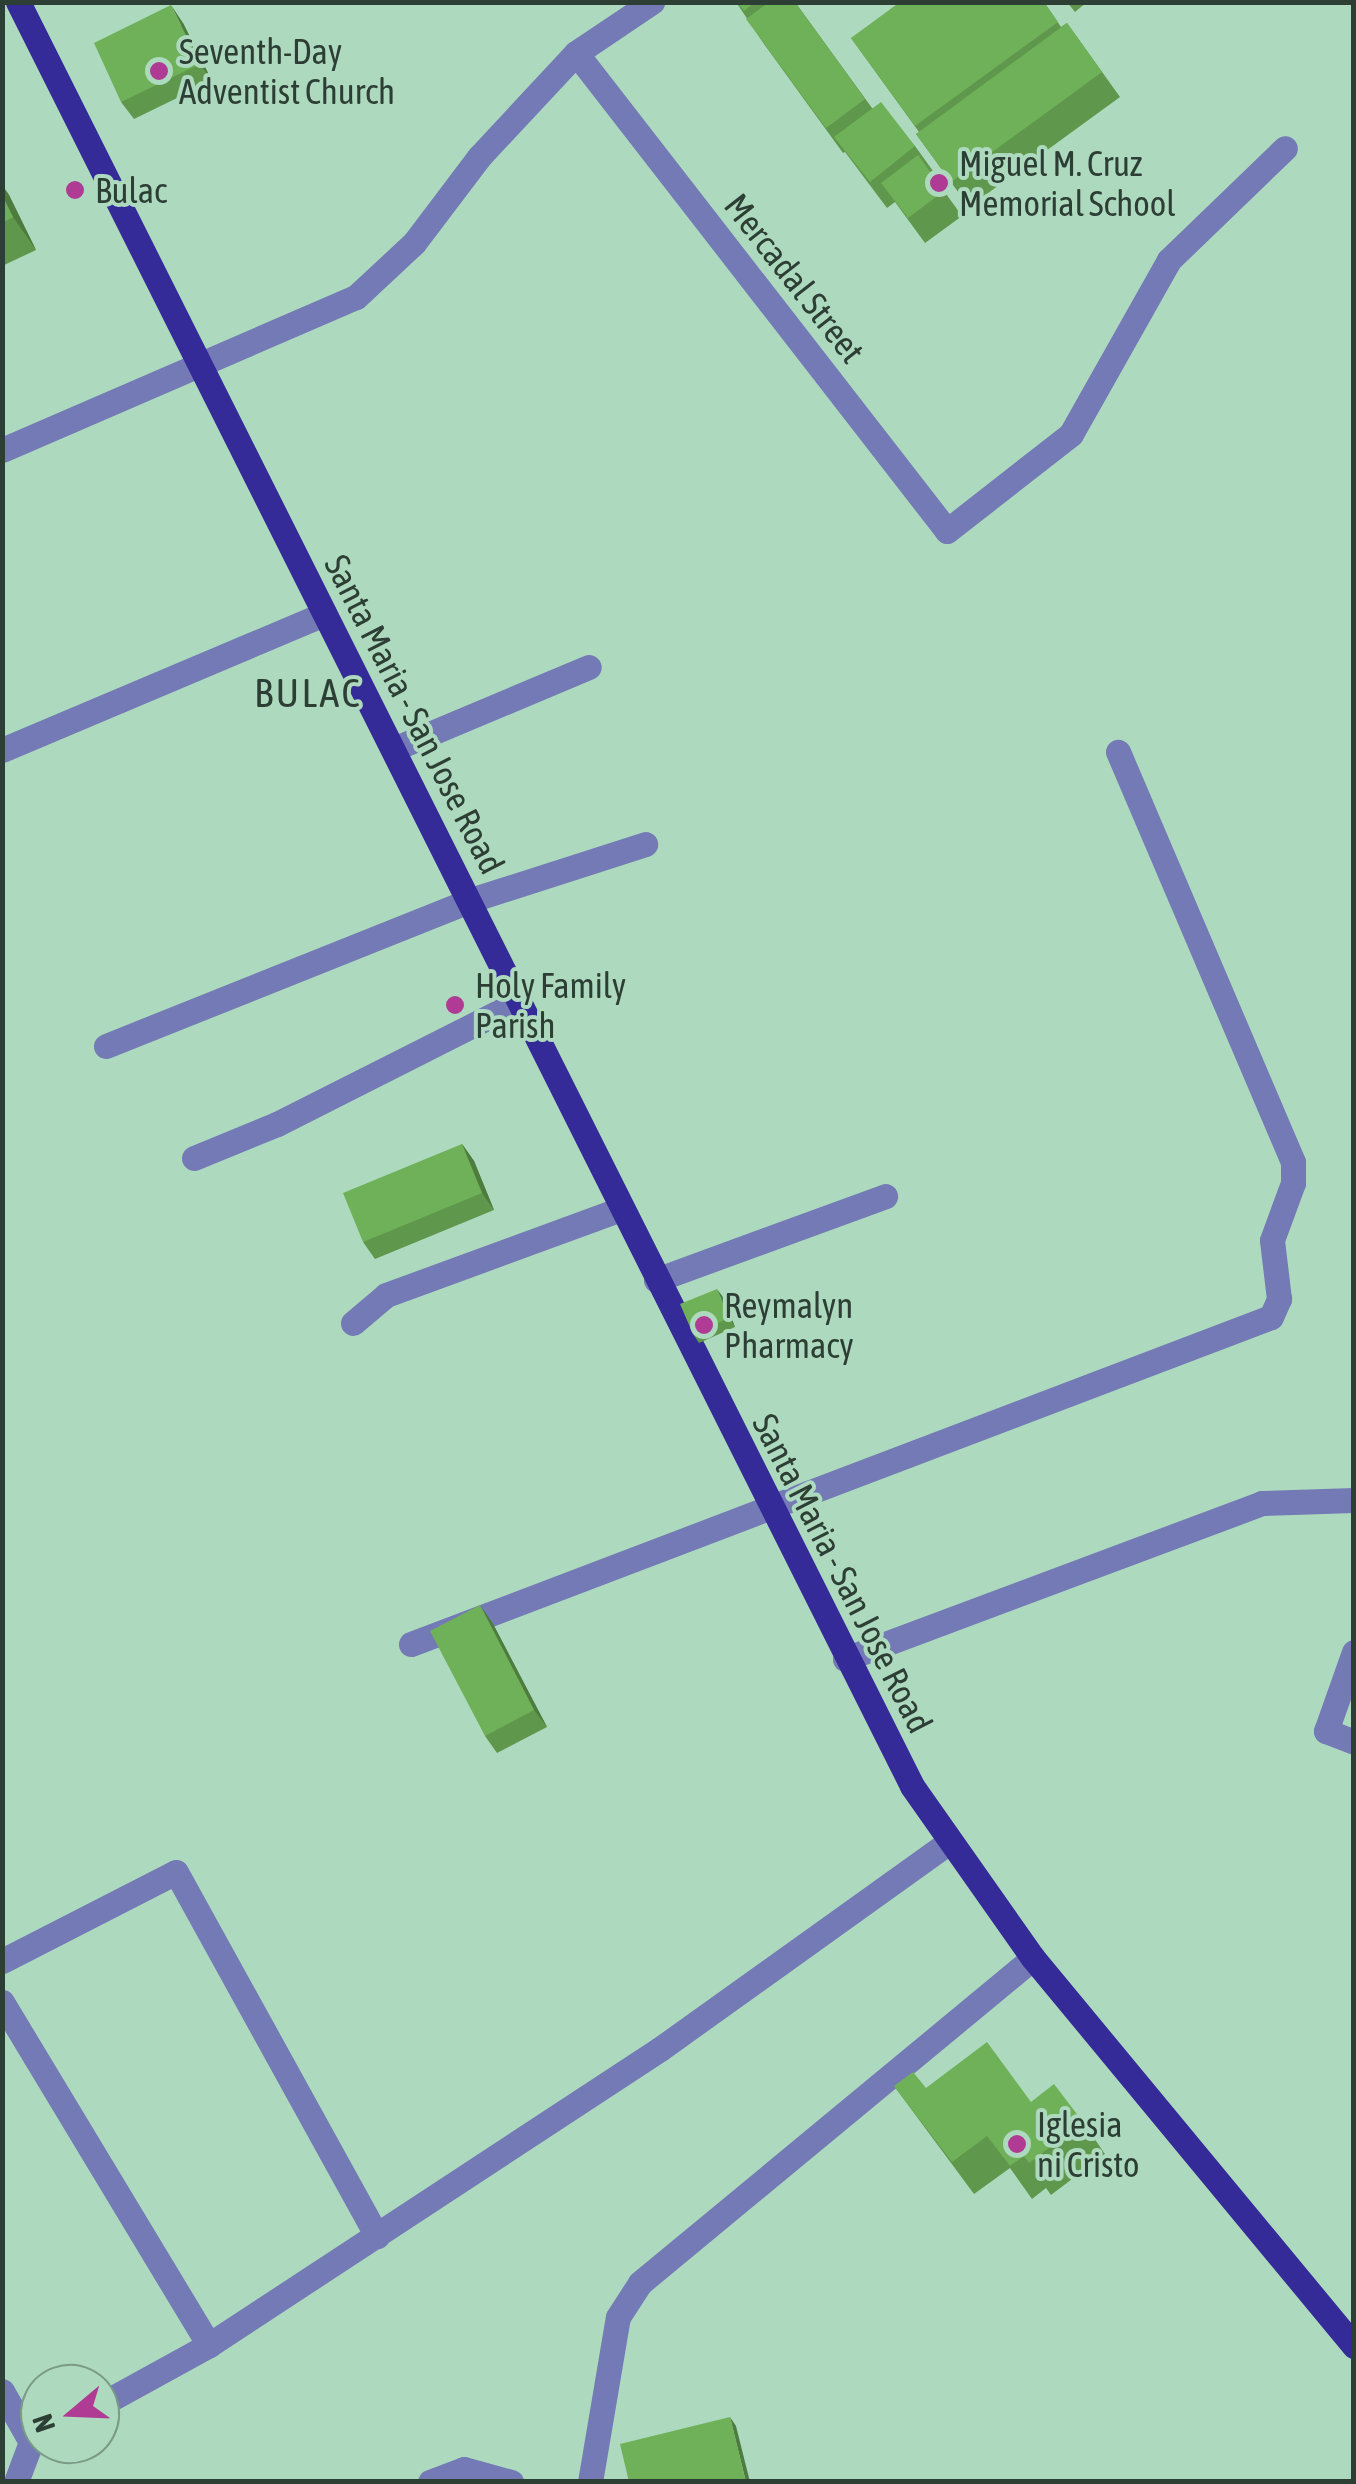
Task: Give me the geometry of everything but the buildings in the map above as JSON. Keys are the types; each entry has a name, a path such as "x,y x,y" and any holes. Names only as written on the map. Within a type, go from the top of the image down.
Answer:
{"main road":[{"name":"Santa Maria - San Jose Road","path":"18,2 324,614 396,748 845,1659 948,1844 1033,1958 1354,2346"}],"street":[{"path":"2,450 356,297 414,242 480,157 576,53 652,2"},
{"name":"Mercadal Street","path":"576,53 947,531 1070,434 1169,260 1285,148"},
{"path":"2,750 324,614"},
{"path":"396,748 589,668"},
{"path":"411,1644 1272,1317 1279,1300 1272,1240 1292,1183 1293,1162 1118,752"},
{"path":"106,1046 471,900 645,844"},
{"path":"194,1158 277,1124 520,1001"},
{"path":"656,1280 885,1196"},
{"path":"353,1323 386,1295 621,1209"},
{"path":"845,1659 1262,1502 1354,1500"},
{"path":"1354,1652 1326,1730 1354,1742"},
{"path":"120,2393 210,2345 660,2050 948,1844"},
{"path":"2,1962 176,1872 377,2236"},
{"path":"590,2482 618,2316 640,2283 1033,1958"},
{"path":"2,2002 210,2345"},
{"path":"2,2392 20,2417"},
{"path":"430,2482 464,2469 511,2482"}],"place":[{"name":"Seventh-Day Adventist Church","path":"159,71"},
{"name":"Miguel M. Cruz Memorial School","path":"939,183"},
{"name":"Bulac","path":"75,190"},
{"name":"Holy Family Parish","path":"455,1005"},
{"name":"Reymalyn Pharmacy","path":"704,1325"},
{"name":"Iglesia ni Cristo","path":"1017,2144"}],"district":[{"name":"BULAC","path":"308,693"}]}
